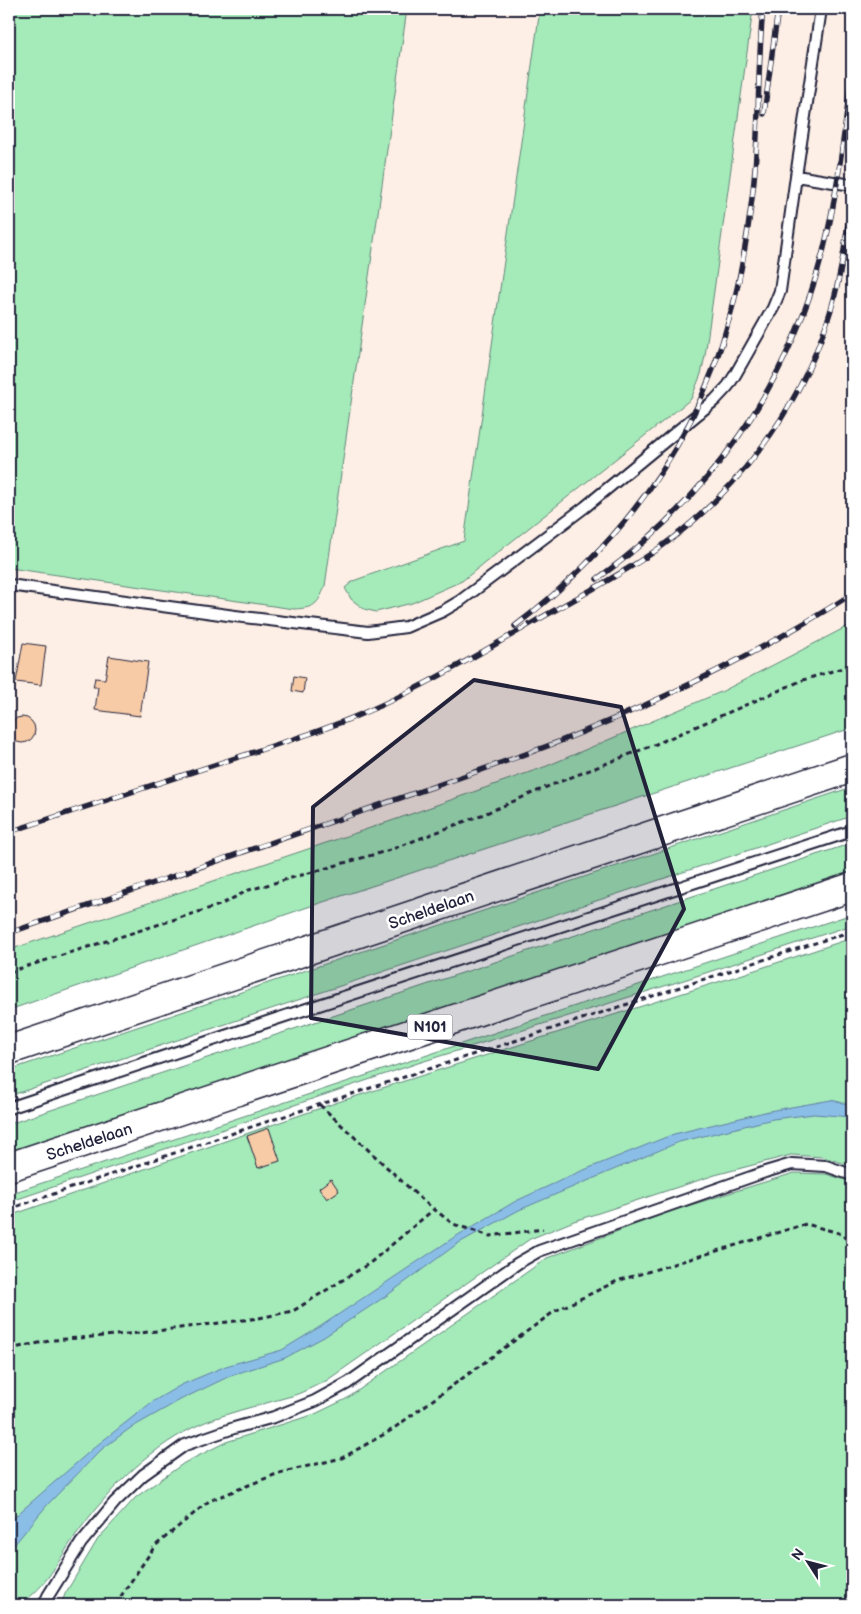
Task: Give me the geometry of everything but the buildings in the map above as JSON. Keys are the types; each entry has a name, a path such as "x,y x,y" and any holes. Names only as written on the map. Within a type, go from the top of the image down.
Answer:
{"main road":[{"name":"Scheldelaan","path":"9,1050 852,768"},
{"name":"Scheldelaan","path":"9,1168 852,887"}],"lane":[{"path":"9,585 368,632 406,627 443,611 460,601 585,507 700,414 728,386 773,308 780,290 821,9"},
{"path":"796,176 852,185"},
{"path":"9,1108 852,831"},
{"path":"44,1605 81,1543 115,1502 142,1475 185,1445 234,1428 274,1417 315,1401 340,1388 518,1263 539,1251 792,1164 826,1166 852,1175"}],"path":[{"path":"9,972 220,905 250,890 390,850 656,744 803,680 852,665"},
{"path":"9,1208 320,1104 852,931"},
{"path":"320,1104 433,1210 453,1224 490,1236 552,1228"},
{"path":"9,1349 54,1340 140,1333 259,1318 293,1311 370,1262 433,1210"},
{"path":"117,1605 154,1546 209,1501 279,1473 342,1458 390,1431 564,1307 617,1281 806,1224 838,1232 852,1243"}],"highlighted area":[{"path":"474,680 621,707 684,909 598,1069 311,1018 313,807"}],"shaded area":[{"path":"9,9 852,9 852,624 723,691 547,766 394,820 9,950"}],"green space":[{"path":"9,9 407,9 325,586 320,597 311,606 294,609 9,568"},
{"path":"540,9 753,9 701,374 691,399 462,581 412,603 376,612 364,609 351,599 345,588 353,581 464,541"},
{"path":"852,624 852,728 305,908 9,1010 9,950 394,820 547,766 723,691"},
{"path":"852,787 852,816 9,1096 9,1070"},
{"path":"852,843 852,873 9,1153 9,1124"},
{"path":"852,914 852,925 418,1063 9,1202 9,1194"},
{"path":"852,938 852,1166 823,1157 791,1155 715,1175 574,1221 530,1239 326,1381 293,1396 205,1422 159,1448 128,1474 100,1504 75,1536 39,1589 20,1603 9,1605 9,1216 338,1102"},
{"path":"794,1173 826,1174 852,1182 852,1605 61,1605 65,1594 98,1539 136,1497 184,1463 226,1442 315,1414 346,1399 547,1258 668,1212"}],"water":[{"path":"831,1100 852,1105 852,1117 814,1114 773,1119 679,1142 519,1210 457,1244 389,1294 324,1337 285,1358 232,1375 182,1399 129,1429 102,1449 48,1504 9,1551 9,1523 96,1446 152,1402 181,1385 226,1366 282,1350 453,1238 516,1201 579,1172 674,1134 769,1111"}],"railway":[{"path":"515,626 553,595 588,562 620,527 649,489 675,450 697,408 715,363 730,316 744,253 755,167 763,9"},
{"path":"764,114 778,9"},
{"path":"597,579 638,547 675,513 709,475 739,435 766,393 789,348 808,301 823,252 833,207 852,72"},
{"path":"9,832 315,732 372,709 453,668 612,578 658,549 713,503 738,477 761,449 799,388 814,356 832,307 852,195"},
{"path":"9,933 507,761 596,727 746,656 852,594"}]}
